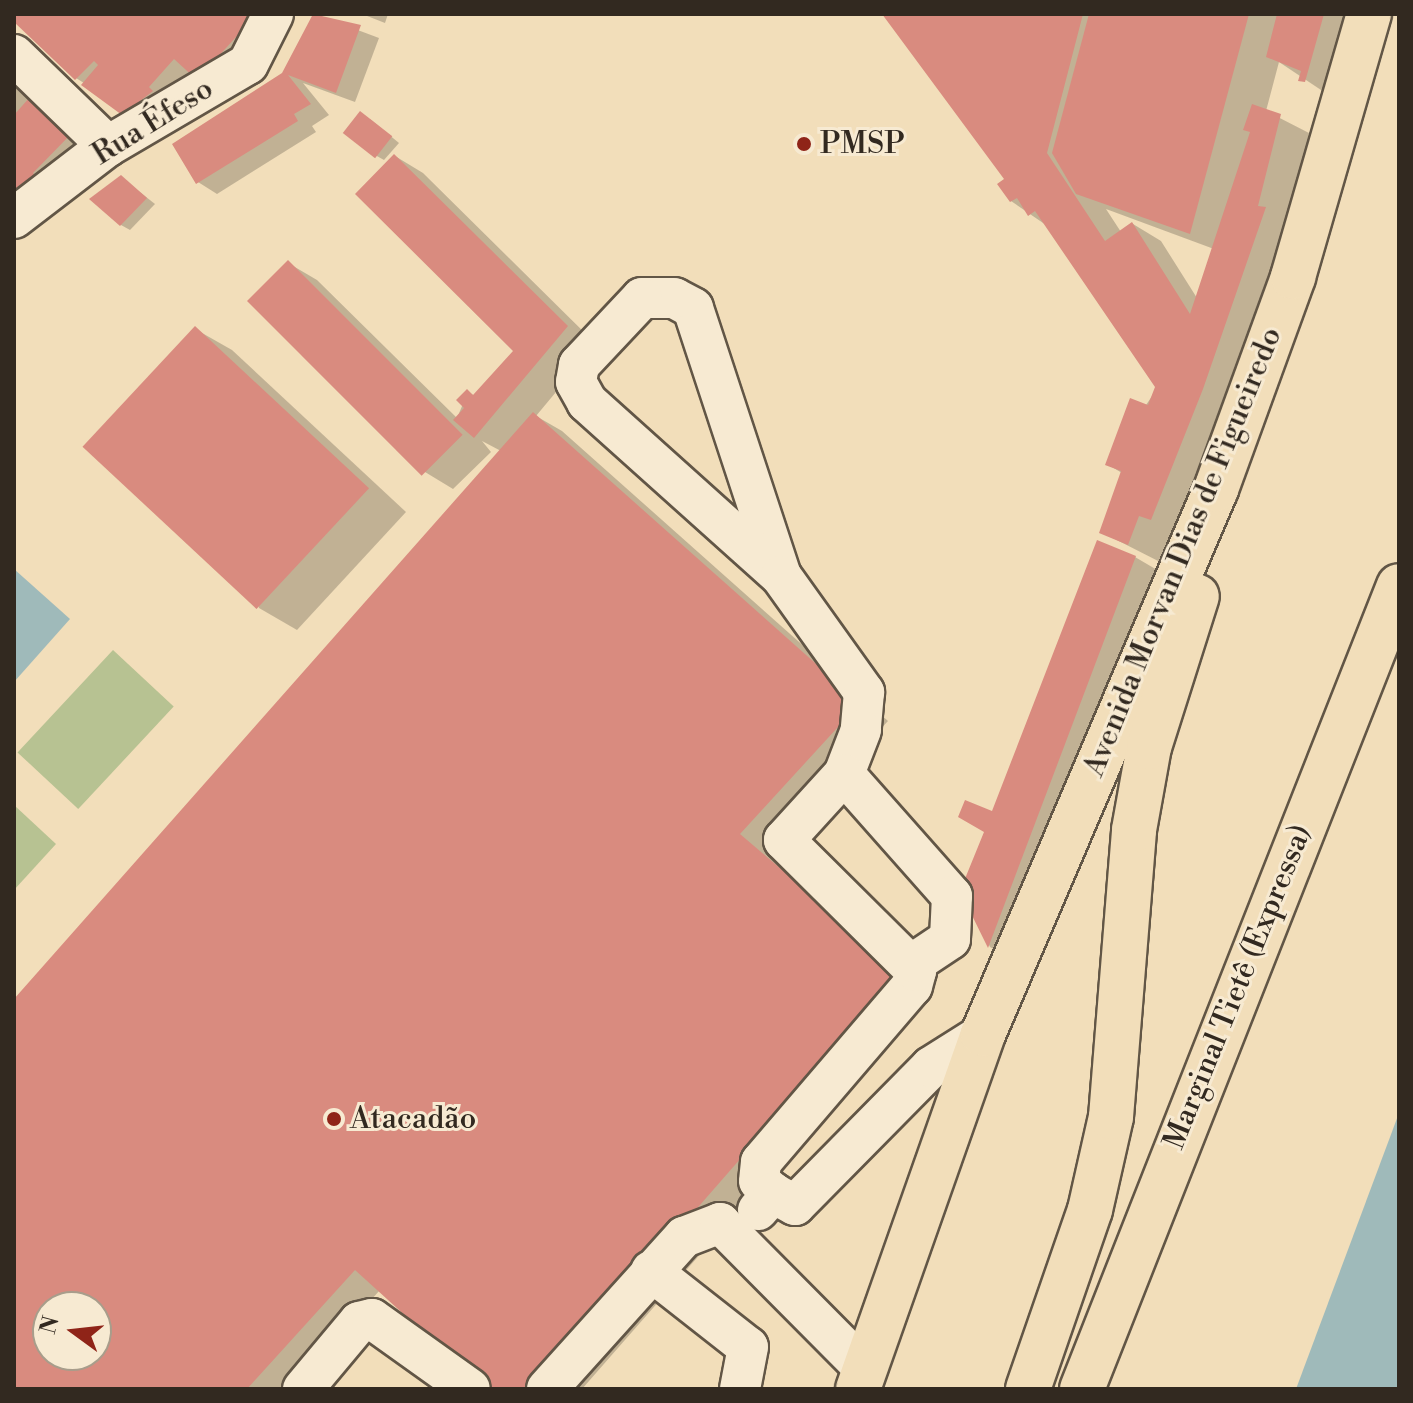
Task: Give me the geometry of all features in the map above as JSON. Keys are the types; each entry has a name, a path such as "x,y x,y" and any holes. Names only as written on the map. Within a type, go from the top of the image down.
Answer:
{"highway":[{"name":"Avenida Morvan Dias de Figueiredo","path":"861,1379 983,1034 1216,489 1293,277 1369,14"},
{"path":"1028,1389 1090,1210 1111,1117 1134,830 1149,747 1219,527 1216,489"},
{"name":"Marginal Tietê (Expressa)","path":"1082,1389 1399,586"}],"street":[{"name":"Rua Éfeso","path":"14,218 108,146 248,64 273,14"},
{"path":"14,55 108,146"},
{"path":"781,576 693,308 674,298 642,298 579,365 576,382 587,402 781,576 864,692 861,730 844,774 784,840 914,963"},
{"path":"844,774 952,896 950,939 914,963"},
{"path":"914,963 912,986 761,1162 759,1181 795,1205 921,1076 983,1034"},
{"path":"738,1235 773,1193"},
{"path":"547,1389 651,1271 703,1226 720,1223 738,1235 861,1379"},
{"path":"651,1271 748,1347 740,1389"},
{"path":"303,1389 359,1322 372,1319 470,1389"}],"green space":[{"path":"113,650 174,707 78,809 18,752"},
{"path":"14,805 56,844 14,890"}],"water":[{"path":"14,569 70,619 14,682"},
{"path":"1399,1113 1399,1389 1296,1389"}],"building":[{"path":"14,14 255,16 197,80 174,59 149,87 153,91 122,115 81,85 98,65 94,61 75,80 14,22"},
{"path":"313,14 361,25 336,93 288,75 311,104 294,114 298,121 196,184 172,144 282,73"},
{"path":"882,14 1083,14 1047,153 1105,241 1132,222 1190,314 1250,132 1243,130 1252,104 1281,114 1258,206 1266,207 1203,389 1151,520 1139,516 1128,545 1099,533 1121,471 1105,465 1130,398 1148,405 1155,387 1035,211 1028,216 1017,198 1010,202 997,184 1004,179"},
{"path":"1089,14 1249,14 1190,234 1076,194 1052,153"},
{"path":"1277,14 1324,14 1305,82 1298,81 1301,71 1266,57"},
{"path":"30,97 73,132 33,173 41,181 14,200 14,115"},
{"path":"360,111 392,136 375,158 343,133"},
{"path":"394,154 568,326 474,438 453,420 464,408 456,400 467,389 473,395 513,351 355,194"},
{"path":"121,175 147,198 120,226 89,199"},
{"path":"288,260 463,435 422,476 247,301"},
{"path":"195,326 369,488 257,609 82,447"},
{"path":"533,412 860,703 740,834 903,973 539,1389 486,1389 355,1270 247,1389 14,1389 14,999"},
{"path":"1097,540 1136,556 988,948 960,891 984,832 958,817 965,800 992,811"}],"place":[{"name":"PMSP","path":"804,144"},
{"name":"Atacadão","path":"334,1119"}]}
